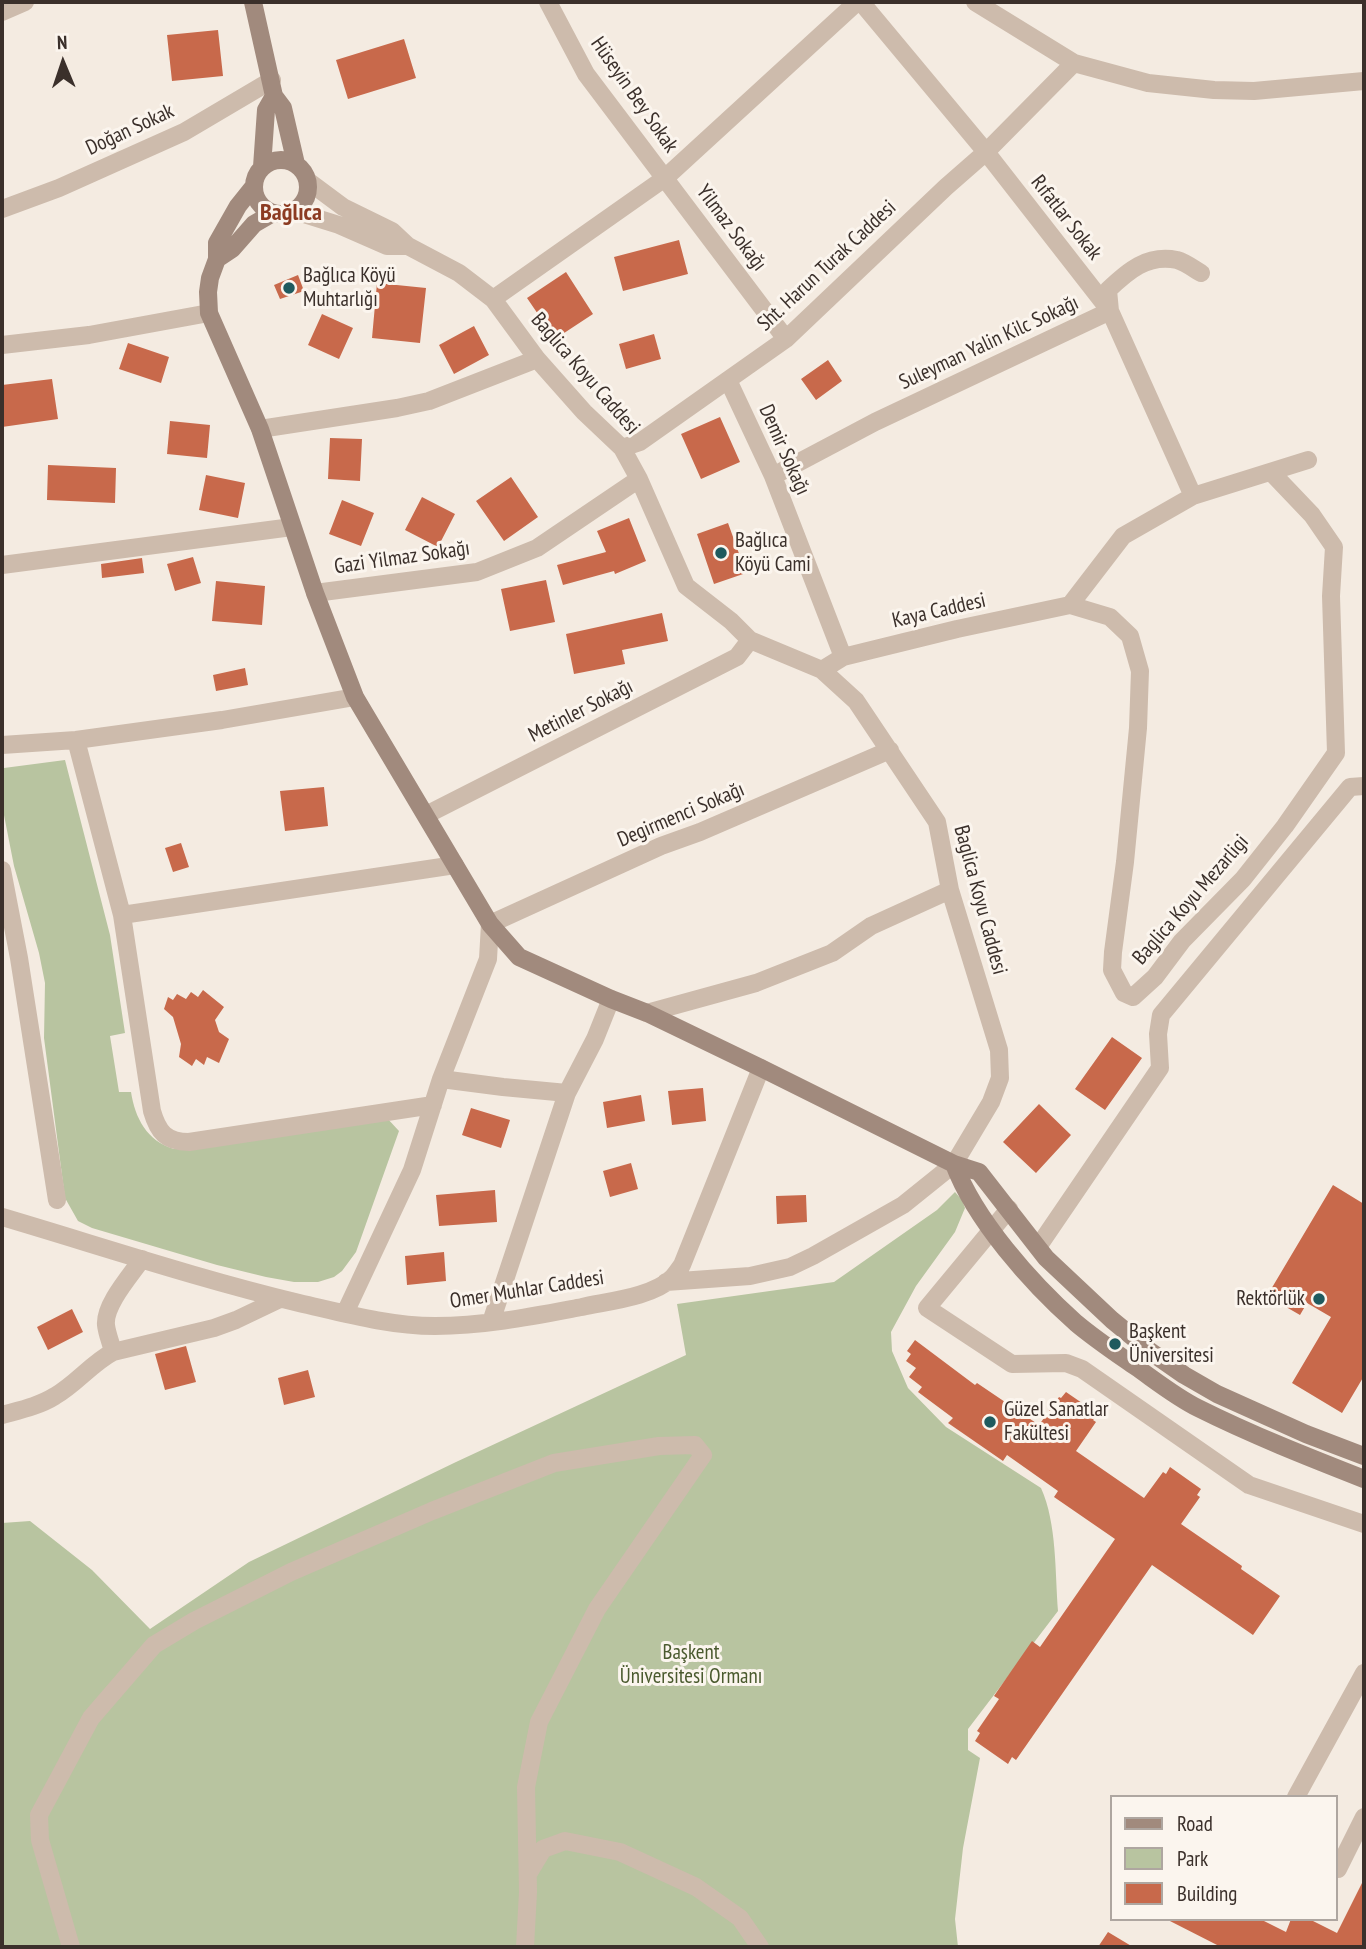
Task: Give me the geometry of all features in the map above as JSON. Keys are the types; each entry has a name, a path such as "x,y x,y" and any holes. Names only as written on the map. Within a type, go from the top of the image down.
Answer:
{"street":[{"path":"2,12 24,2"},
{"path":"253,2 273,88 283,108 296,164"},
{"name":"Hüseyin Bey Sokak","path":"548,2 586,74 665,178"},
{"path":"493,299 665,178 859,2"},
{"name":"Rıfatlar Sokak","path":"859,2 986,152 1111,311 1193,496"},
{"path":"975,2 1074,63 1148,83 1214,90 1279,90 1364,81"},
{"name":"Sht. Harun Turak Caddesi","path":"622,448 640,442 786,339 986,152 1074,63"},
{"path":"262,167 266,110 273,88"},
{"name":"Doğan Sokak","path":"2,209 59,188 184,132 273,88"},
{"path":"254,186 257,200 267,210 281,214 294,211 305,201 308,181 296,164 289,161 275,160 262,167 254,186 238,206 217,243 217,259 208,292 209,313 260,429 315,593 355,697 490,924 519,957 647,1013 954,1164 979,1172 1046,1258 1147,1349 1217,1394 1306,1434 1364,1456"},
{"name":"Yilmaz Sokağı","path":"665,178 786,339"},
{"path":"308,181 343,207 392,231 408,246"},
{"path":"294,211 339,225 387,246 408,246"},
{"path":"217,259 232,249 254,224 273,213"},
{"name":"Baglica Koyu Caddesi","path":"408,246 443,262 493,299 537,359 584,412 622,448 639,479 686,586 750,640 822,670 856,701 937,822 950,890 999,1050 1000,1078 991,1102 954,1164 903,1205 790,1267 750,1276 666,1282"},
{"name":"Suleyman Yalin Kilc Sokağı","path":"773,476 876,422 1111,311 1108,289 1128,271 1146,261 1180,261 1202,273"},
{"path":"2,345 89,335 209,313"},
{"path":"260,429 429,401 537,359"},
{"name":"Demir Sokağı","path":"728,380 773,476 843,657"},
{"path":"1070,605 1124,536 1193,496 1308,460"},
{"name":"Baglica Koyu Mezarligi","path":"1070,605 1111,617 1130,636 1140,671 1138,728 1127,849 1112,970 1124,993 1133,997 1155,977 1182,941 1243,879 1285,826 1336,753 1331,596 1334,547 1312,514 1271,472"},
{"name":"Gazi Yilmaz Sokağı","path":"315,593 477,572 537,548 639,479"},
{"path":"2,565 292,527"},
{"name":"Kaya Caddesi","path":"822,670 843,657 1070,605"},
{"name":"Metinler Sokağı","path":"426,815 737,657 750,640"},
{"path":"2,745 76,740 222,720 355,697"},
{"path":"76,740 122,915 155,1124 169,1139 176,1142 211,1139 433,1105"},
{"name":"Degirmenci Sokağı","path":"490,924 661,846 700,832 890,750"},
{"path":"1038,1247 1160,1068 1158,1034 1161,1015 1350,787 1364,786"},
{"path":"122,915 455,865"},
{"path":"2,870 19,958 57,1200"},
{"path":"647,1013 756,983 832,953 871,926 950,890"},
{"path":"345,1314 412,1170 441,1079 488,959 490,924"},
{"path":"491,1322 567,1093 595,1039 611,999"},
{"name":"Omer Muhlar Caddesi","path":"2,1217 280,1299 345,1314 433,1326 515,1320 643,1294 673,1278 682,1265 761,1068"},
{"path":"441,1079 567,1093"},
{"path":"954,1164 962,1187 1015,1260 1078,1324 1168,1391 1196,1408 1289,1451 1364,1479"},
{"path":"1009,1209 927,1308 1012,1364 1066,1363 1082,1369 1249,1485 1364,1524"},
{"path":"113,1352 106,1328 107,1313 142,1259"},
{"path":"2,1415 55,1397 113,1352 214,1328 280,1299"},
{"path":"71,1947 40,1840 39,1815 91,1718 154,1645 194,1621 291,1572 432,1511 554,1463 659,1446 695,1445 703,1455 698,1465 597,1609 539,1722 526,1787 528,1874 525,1947"},
{"path":"1297,1795 1364,1673"},
{"path":"1338,1869 1364,1817"},
{"path":"528,1874 543,1849 565,1841 621,1852 696,1887 740,1919 760,1947"}],"green space":[{"path":"65,760 110,935 125,1033 110,1036 119,1092 131,1092 139,1119 150,1134 174,1149 386,1117 399,1131 356,1252 334,1277 318,1282 294,1282 217,1265 92,1228 78,1221 65,1198 44,1038 45,983 14,866 2,805 2,771 4,768"},
{"name":"Başkent Üniversitesi Ormanı","path":"955,1192 965,1208 955,1232 916,1286 891,1332 892,1351 908,1388 946,1427 1041,1488 1053,1532 1058,1611 968,1729 968,1750 980,1758 963,1848 955,1919 958,1947 2,1947 2,1523 30,1521 92,1570 150,1629 249,1562 686,1355 677,1304 834,1282 937,1210"}],"building":[{"path":"218,30 223,76 172,81 167,35"},
{"path":"404,39 416,78 348,99 336,60"},
{"path":"679,240 688,274 623,291 614,257"},
{"path":"566,272 593,314 555,339 527,298"},
{"name":"Bağlıca Köyü Muhtarlığı","path":"298,275 304,291 280,299 274,285"},
{"path":"377,283 426,288 420,343 372,338"},
{"path":"322,314 353,328 339,359 308,345"},
{"path":"474,326 489,355 454,374 439,345"},
{"path":"654,334 661,359 626,369 619,344"},
{"path":"128,343 169,357 161,383 119,369"},
{"path":"828,360 842,381 816,400 801,379"},
{"path":"52,379 58,419 2,427 2,385"},
{"path":"720,417 740,462 701,479 681,434"},
{"path":"170,421 210,425 207,458 167,454"},
{"path":"330,438 362,439 360,481 328,479"},
{"path":"48,465 116,468 115,503 47,500"},
{"path":"206,475 245,483 238,518 199,510"},
{"path":"511,477 538,517 504,541 476,501"},
{"path":"422,497 455,514 438,547 405,530"},
{"path":"342,500 374,513 361,546 329,534"},
{"path":"629,518 646,561 615,574 614,571 563,585 557,565 606,552 597,531"},
{"name":"Bağlıca Köyü Cami","path":"728,523 746,573 714,584 697,534"},
{"path":"193,557 201,583 175,591 167,564"},
{"path":"142,558 144,573 102,578 101,564"},
{"path":"546,580 555,622 510,631 501,589"},
{"path":"216,581 265,586 262,625 212,621"},
{"path":"662,613 668,641 622,650 625,664 574,674 566,634"},
{"path":"245,668 248,685 216,691 213,675"},
{"path":"324,787 328,826 285,831 280,791"},
{"path":"181,843 189,867 173,872 165,848"},
{"path":"203,990 224,1007 215,1020 219,1032 229,1039 219,1063 207,1057 204,1065 196,1059 192,1066 179,1057 181,1044 173,1017 164,1009 168,997 173,1000 177,994 186,999 191,992 198,997"},
{"path":"1112,1037 1142,1058 1105,1110 1075,1089"},
{"path":"703,1088 706,1121 672,1125 668,1091"},
{"path":"641,1095 645,1121 607,1128 603,1102"},
{"path":"1039,1104 1071,1135 1036,1173 1003,1142"},
{"path":"471,1108 510,1120 501,1148 462,1135"},
{"path":"631,1163 638,1189 610,1197 603,1171"},
{"name":"Rektörlük","path":"1333,1185 1364,1204 1364,1376 1342,1413 1292,1383 1331,1317 1307,1303 1300,1315 1267,1296"},
{"path":"495,1190 497,1222 439,1226 436,1195"},
{"path":"806,1195 807,1222 777,1224 776,1196"},
{"path":"444,1252 446,1281 407,1285 405,1256"},
{"path":"72,1309 83,1332 48,1350 37,1327"},
{"path":"915,1340 975,1385 977,1383 1039,1425 1059,1397 1066,1392 1098,1414 1093,1420 1096,1422 1076,1451 1144,1498 1163,1472 1166,1474 1170,1467 1201,1489 1197,1495 1200,1497 1181,1524 1280,1596 1253,1635 1152,1565 1016,1760 1012,1757 1008,1764 975,1741 980,1733 977,1731 999,1699 994,1696 1032,1641 1040,1647 1115,1539 1054,1497 1058,1491 1007,1455 1003,1461 948,1423 953,1418 918,1392 922,1387 909,1377 916,1368 906,1361 911,1354 907,1351"},
{"path":"186,1346 196,1382 165,1390 155,1354"},
{"path":"308,1370 315,1397 284,1405 278,1378"},
{"path":"1364,1879 1364,1947 1221,1947 1170,1921 1264,1921 1286,1932 1290,1921 1313,1921 1337,1933"},
{"path":"1108,1932 1133,1947 1098,1947"}],"place":[{"name":"Bağlıca Köyü Muhtarlığı","path":"289,288"},
{"name":"Bağlıca Köyü Cami","path":"721,553"},
{"name":"Rektörlük","path":"1319,1299"},
{"name":"Başkent Üniversitesi","path":"1115,1344"},
{"name":"Güzel Sanatlar Fakültesi","path":"990,1422"}],"district":[{"name":"Bağlıca","path":"291,213"}]}
